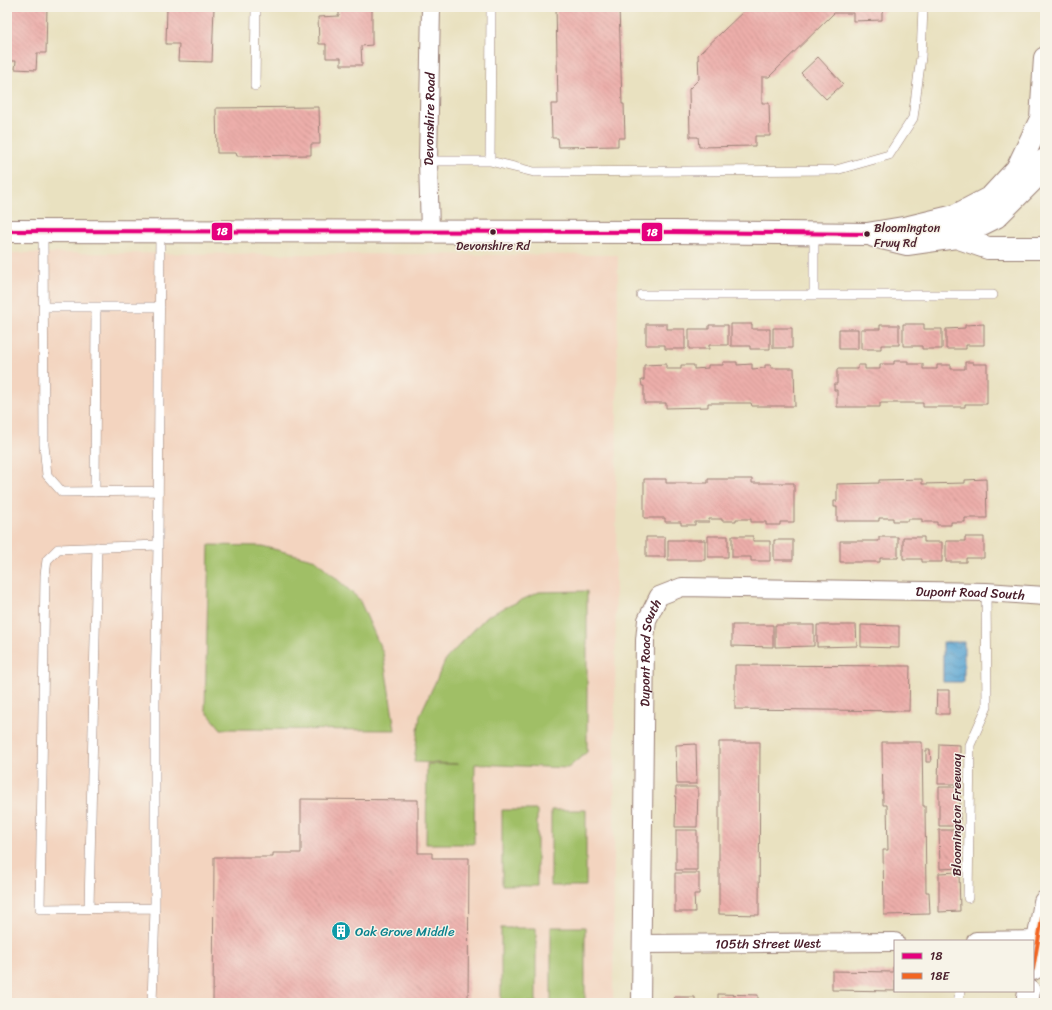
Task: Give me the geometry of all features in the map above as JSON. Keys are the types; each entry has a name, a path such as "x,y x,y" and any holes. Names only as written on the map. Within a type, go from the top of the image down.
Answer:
{"street":[{"name":"Devonshire Road","path":"430,231 428,161 431,7"},
{"path":"1031,179 1041,119 1045,58"},
{"path":"867,234 907,244 956,237 996,217 1031,179 1045,160"},
{"path":"7,231 430,231 867,234 909,227 955,216 991,197 1031,179"},
{"path":"956,237 988,248 1045,248"},
{"name":"Dupont Road South","path":"641,1003 645,640 647,620 659,596 682,587 986,592 1045,596"},
{"path":"1034,963 1045,902"},
{"path":"1034,940 1038,940"},
{"name":"105th Street West","path":"642,944 894,942"},
{"path":"1027,1003 1029,992"}],"lane":[{"path":"255,86 256,7"},
{"path":"490,161 491,7"},
{"path":"428,161 490,161 534,172 836,170 889,155 913,118 921,57 923,7"},
{"path":"43,231 44,445 47,475 62,492 158,491"},
{"path":"152,1003 155,908 155,701 158,545 160,231"},
{"path":"814,233 814,295"},
{"path":"641,295 993,295"},
{"path":"44,307 160,307"},
{"path":"94,492 96,307"},
{"path":"155,908 40,909 45,575 47,560 58,549 158,545"},
{"path":"89,908 96,547"},
{"name":"Bloomington Freeway","path":"968,898 970,745 987,707 986,592"},
{"path":"958,1003 960,992"}],"shaded area":[{"path":"7,253 618,255 613,1003 7,1003"}],"green space":[{"path":"209,545 262,546 316,560 359,599 383,653 395,730 221,729 205,710"},
{"path":"587,591 587,752 568,768 475,764 474,844 426,844 427,764 458,764 414,762 420,715 446,659 487,616 539,592"},
{"path":"502,810 537,810 537,886 502,886"},
{"path":"551,810 586,810 586,886 551,886"},
{"path":"551,927 585,927 585,1003 551,1003"},
{"path":"501,928 536,928 536,1003 501,1003"}],"water":[{"path":"943,642 964,642 964,682 943,682"}],"building":[{"path":"7,7 47,7 46,53 37,53 36,70 15,69 16,61 7,61"},
{"path":"167,7 214,7 212,62 178,61 179,44 166,44"},
{"path":"321,7 372,7 372,45 361,46 362,65 341,65 341,58 326,58 326,44 319,44 318,17 339,16 339,9 321,10"},
{"path":"556,7 619,7 622,104 624,104 625,138 618,138 618,146 559,147 558,138 552,138 551,104 558,104"},
{"path":"748,7 888,7 882,13 882,20 853,21 853,13 834,13 769,77 762,77 762,103 769,103 770,136 755,136 755,146 699,147 698,137 690,137 689,89 699,79 698,55"},
{"path":"818,57 843,84 826,99 801,73"},
{"path":"319,107 320,144 311,144 311,155 237,156 236,153 217,153 216,108"},
{"path":"646,324 667,324 667,329 685,329 685,349 665,349 665,345 646,345"},
{"path":"731,324 752,324 752,329 770,329 770,349 750,349 750,346 731,346"},
{"path":"903,324 924,324 924,329 942,329 942,349 922,349 922,346 903,346"},
{"path":"984,324 984,345 966,345 966,349 946,349 946,329 965,328 965,325"},
{"path":"709,325 728,325 728,345 709,345 709,349 689,349 689,329 709,329"},
{"path":"880,325 899,325 899,345 881,345 881,349 861,349 861,329 880,329"},
{"path":"773,328 792,328 792,348 773,348"},
{"path":"839,329 858,329 858,349 839,349"},
{"path":"894,361 908,361 908,364 923,364 923,369 937,369 937,365 951,365 951,369 965,369 965,362 973,362 973,364 987,364 987,404 965,404 965,407 923,407 923,403 880,403 880,407 837,407 837,390 834,390 834,384 837,384 837,369 858,369 858,365 865,365 865,369 880,369 880,364 894,364"},
{"path":"723,362 737,362 737,365 752,364 752,369 765,368 765,365 771,365 771,368 794,368 795,406 752,406 751,403 708,403 708,407 666,408 666,403 644,403 644,386 642,386 641,380 644,380 644,365 666,364 666,369 681,369 681,365 694,365 694,369 708,368 708,365 723,365"},
{"path":"644,479 666,479 666,483 708,483 708,479 752,479 752,483 794,483 794,522 780,522 780,525 766,525 766,522 751,522 751,519 722,521 722,519 709,519 709,522 695,522 695,525 681,525 681,522 665,522 665,518 644,518"},
{"path":"922,479 922,484 965,483 965,480 986,479 987,518 965,518 965,522 951,522 951,525 937,525 937,522 922,522 922,519 893,521 893,518 879,518 879,521 837,521 837,507 834,507 834,501 837,501 837,484 879,483 879,480"},
{"path":"708,536 728,536 728,557 708,557"},
{"path":"732,536 753,536 753,541 770,541 770,561 751,561 751,557 732,557"},
{"path":"646,537 665,537 665,557 646,557"},
{"path":"879,537 898,537 898,558 880,558 880,562 840,562 840,541 879,541"},
{"path":"903,537 924,537 924,542 942,542 942,562 922,562 922,559 903,559"},
{"path":"965,537 984,537 984,558 966,558 966,562 946,562 946,541 965,541"},
{"path":"668,540 705,540 705,560 668,560"},
{"path":"774,540 793,540 793,560 774,560"},
{"path":"732,625 773,625 773,647 732,646"},
{"path":"775,625 814,625 814,646 775,647"},
{"path":"817,625 856,625 857,646 817,647"},
{"path":"861,625 899,626 899,648 861,647"},
{"path":"735,665 910,666 909,711 735,709"},
{"path":"937,690 949,690 949,714 936,714"},
{"path":"719,742 760,742 759,915 719,914"},
{"path":"882,742 922,742 923,806 925,806 926,892 929,892 930,914 884,915 883,850 888,850 887,805 883,805"},
{"path":"696,744 697,784 677,784 676,745"},
{"path":"939,744 960,745 960,784 938,784"},
{"path":"926,750 930,750 931,762 926,762"},
{"path":"676,787 698,787 697,827 675,827"},
{"path":"939,787 960,787 960,826 939,826"},
{"name":"Oak Grove Middle","path":"301,799 418,800 418,853 432,853 432,858 469,858 468,1003 213,1003 214,857 273,857 273,853 301,853"},
{"path":"676,830 697,830 697,870 676,870"},
{"path":"939,830 960,830 961,868 940,869"},
{"path":"959,872 960,911 939,912 939,873"},
{"path":"675,873 699,873 699,894 694,894 695,912 675,912"},
{"path":"894,967 894,991 832,990 832,971 893,972"},
{"path":"718,994 758,995 758,1003 718,1003"},
{"path":"674,997 695,997 695,1003 674,1003"}],"transit line":[{"name":"18","path":"7,231 672,232 867,234"},
{"name":"18E","path":"1034,963 1045,902"}],"place":[{"name":"Devonshire Rd","path":"493,232"},
{"name":"Bloomington Frwy Rd","path":"867,234"},
{"name":"Oak Grove Middle","path":"341,931"}]}
